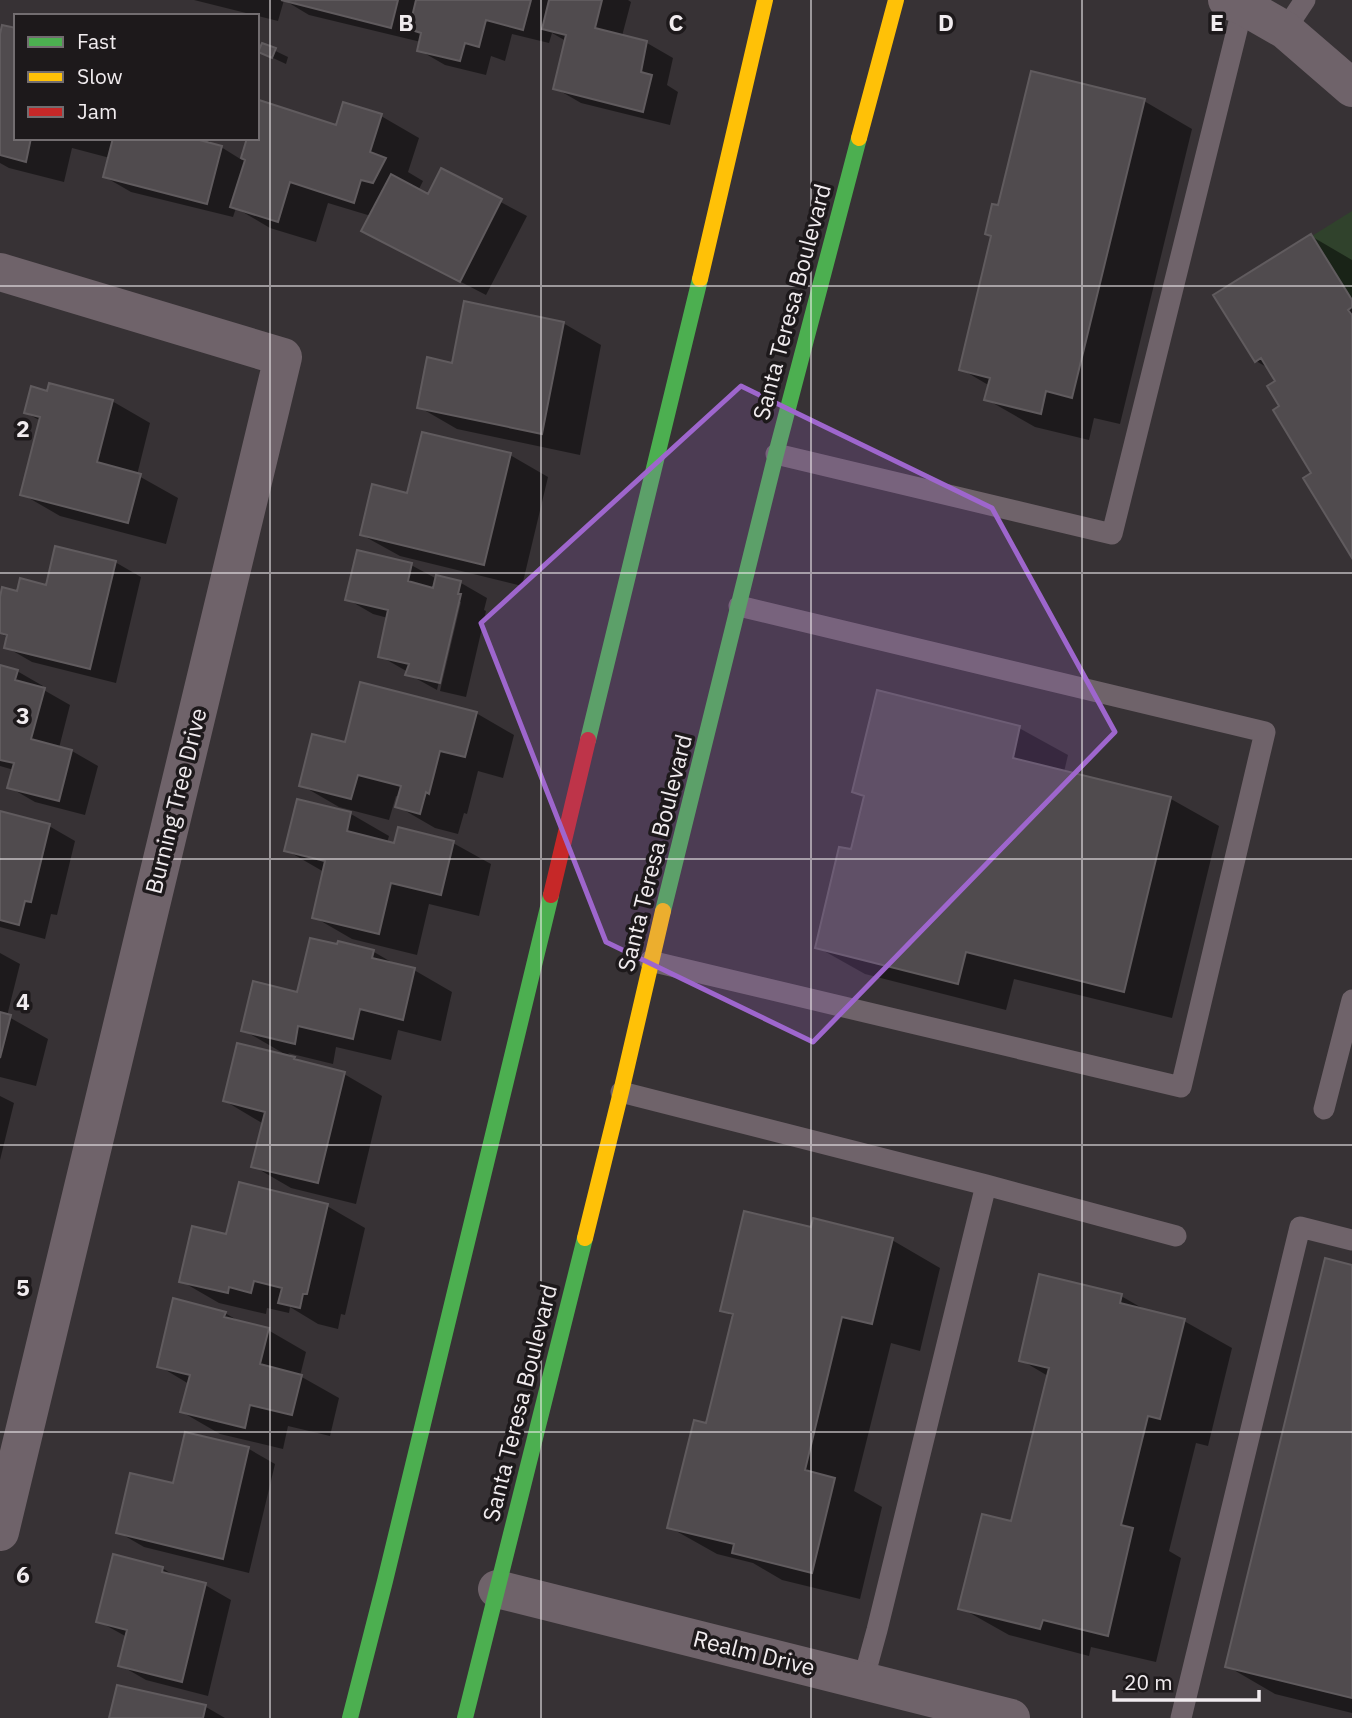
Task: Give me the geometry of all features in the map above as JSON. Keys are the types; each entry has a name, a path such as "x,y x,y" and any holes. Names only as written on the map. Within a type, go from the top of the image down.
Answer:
{"main road":[{"path":"350,1718 640,530 765,0"},
{"name":"Santa Teresa Boulevard","path":"465,1718 776,454 895,0"}],"street":[{"path":"1235,3 1295,15 1352,89"},
{"name":"Burning Tree Drive","path":"0,272 283,357 0,1532"},
{"name":"Realm Drive","path":"497,1590 863,1681 916,1706 1011,1718"}],"lane":[{"path":"776,454 1112,534 1235,3"},
{"path":"650,961 1181,1087 1265,732 739,606"},
{"path":"1324,1110 1352,1000"},
{"path":"621,1092 1175,1236"},
{"path":"863,1681 986,1185"},
{"path":"1181,1718 1300,1227 1352,1240"}],"highlighted area":[{"path":"741,386 992,508 1115,732 813,1042 606,942 481,623"}],"green space":[{"path":"1352,211 1352,300 1312,236"}],"building":[{"path":"281,0 398,0 391,28"},
{"path":"416,0 531,0 523,30 486,20 479,47 465,43 460,61 417,51 421,33 409,29"},
{"path":"549,0 602,0 595,28 647,41 641,72 652,75 643,112 553,89 566,35 542,29"},
{"path":"2,25 14,28 14,140 31,140 26,162 0,155"},
{"path":"262,43 276,48 272,58 259,52"},
{"path":"1031,71 1145,99 1072,398 1046,391 1041,414 984,400 990,378 959,370 991,236 985,234 992,204 998,205"},
{"path":"259,100 336,125 343,102 382,114 370,152 386,158 373,183 361,180 354,203 290,182 278,222 230,207 245,160 241,158 246,140 259,140"},
{"path":"112,140 200,140 222,146 207,204 103,177"},
{"path":"441,168 502,199 460,282 361,231 391,174 428,194"},
{"path":"1311,234 1352,300 1352,307 1348,310 1352,315 1352,558 1303,478 1311,473 1273,410 1279,406 1267,386 1275,381 1261,358 1255,362 1213,295"},
{"path":"464,301 564,322 542,434 417,408 427,357 452,363"},
{"path":"49,383 113,400 97,462 141,474 128,523 20,495 40,417 24,413 31,386 47,391"},
{"path":"422,432 511,453 484,565 360,535 372,484 407,493"},
{"path":"55,546 116,561 90,669 4,648 7,635 0,633 2,587 17,591 20,578 46,585"},
{"path":"357,550 412,563 408,581 433,588 436,575 461,581 458,594 461,594 440,683 405,675 409,664 378,657 388,610 345,600"},
{"path":"0,665 18,670 15,680 45,688 31,739 72,750 59,801 7,788 14,763 0,760"},
{"path":"360,682 477,712 465,757 440,751 429,794 426,792 420,814 395,807 401,786 358,775 351,799 299,786 312,734 345,742"},
{"path":"877,690 1020,726 1013,758 1171,797 1124,992 966,952 958,984 815,948 839,847 851,849 864,796 852,792"},
{"path":"297,799 351,812 347,831 394,843 398,827 454,841 441,895 391,883 379,934 312,918 325,861 284,851"},
{"path":"0,811 50,824 31,902 25,901 19,925 0,920"},
{"path":"310,938 337,944 338,941 374,950 372,958 415,968 403,1020 360,1009 353,1039 298,1026 295,1044 241,1031 253,981 297,992"},
{"path":"0,1012 11,1015 0,1058"},
{"path":"237,1043 345,1072 318,1183 251,1167 265,1112 223,1101"},
{"path":"239,1182 328,1204 307,1294 303,1294 300,1308 278,1303 282,1288 254,1281 251,1293 229,1287 228,1293 179,1282 192,1226 226,1234"},
{"path":"744,1211 811,1227 813,1218 893,1238 872,1324 842,1317 805,1470 835,1478 812,1573 732,1553 734,1544 667,1528 694,1420 706,1423 733,1314 720,1311"},
{"path":"1325,1258 1352,1265 1352,1698 1225,1667"},
{"path":"1039,1274 1122,1294 1120,1303 1185,1319 1160,1419 1148,1416 1121,1525 1133,1528 1108,1636 1043,1620 1040,1629 958,1609 982,1514 1011,1521 1049,1368 1019,1361"},
{"path":"173,1298 226,1312 224,1317 269,1328 260,1364 302,1375 292,1415 250,1405 245,1428 180,1412 190,1375 157,1367"},
{"path":"185,1432 249,1447 223,1559 116,1533 130,1473 173,1483"},
{"path":"113,1554 163,1567 162,1572 206,1583 182,1682 118,1666 127,1630 96,1622"},
{"path":"117,1685 206,1705 203,1718 109,1718"}],"traffic: fast":[{"path":"663,911 776,454 859,138"},
{"path":"588,740 700,279"},
{"path":"350,1718 551,895"},
{"path":"465,1718 585,1238"}],"traffic: slow":[{"path":"700,279 765,0"},
{"path":"859,138 896,0"},
{"path":"585,1238 663,911"}],"traffic: jam":[{"path":"551,895 588,740"}]}
